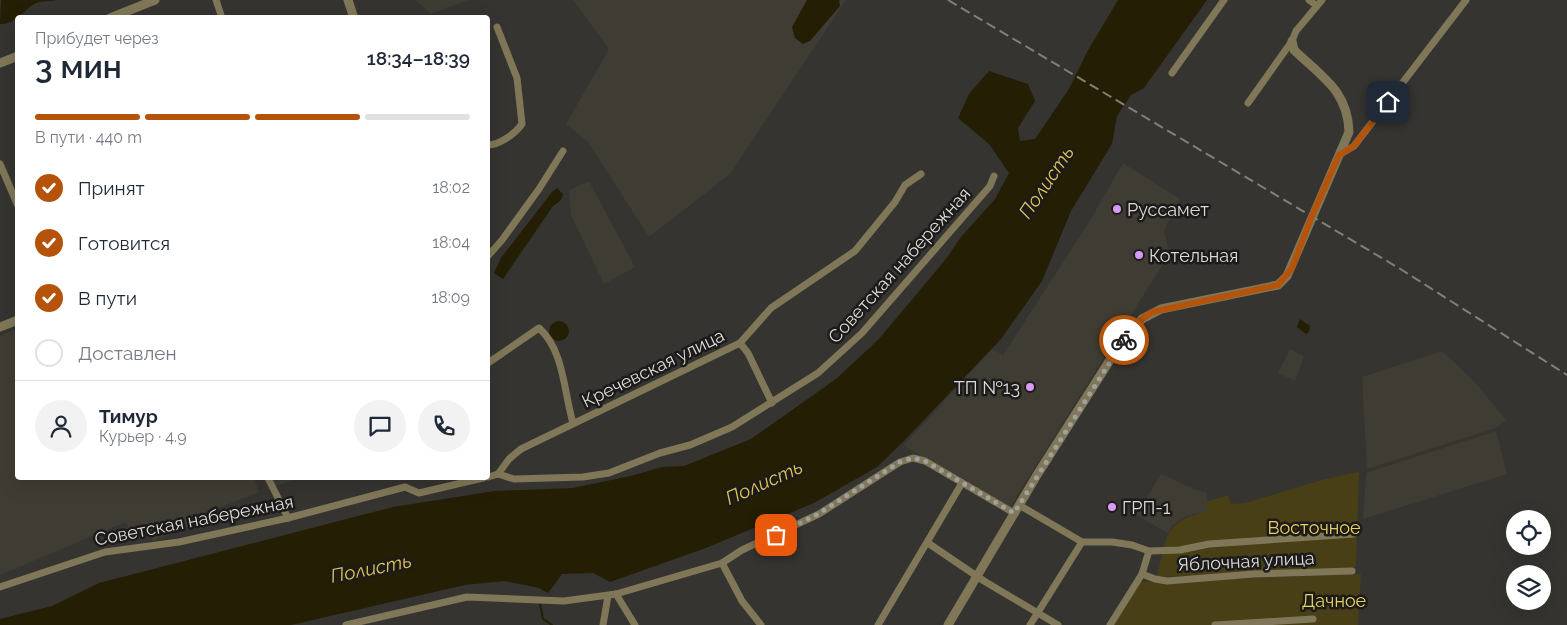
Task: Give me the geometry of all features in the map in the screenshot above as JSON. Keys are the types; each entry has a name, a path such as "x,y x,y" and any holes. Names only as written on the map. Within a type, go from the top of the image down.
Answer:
{"street":[{"path":"118,15 155,0"},
{"path":"216,0 221,15"},
{"path":"348,0 353,15"},
{"path":"1172,73 1224,0"},
{"path":"1309,0 1317,6"},
{"path":"1248,103 1292,41 1296,31 1322,0"},
{"path":"1339,155 1354,146 1466,0"},
{"path":"490,145 517,130 522,124 517,78 496,28"},
{"path":"948,625 1016,509 1117,349 1142,319 1161,309 1278,285 1287,276 1349,132 1346,107 1333,88 1294,50 1292,41"},
{"path":"0,63 15,57"},
{"path":"490,254 513,226 563,151"},
{"path":"0,164 15,199"},
{"name":"Кречевская улица","path":"498,474 509,458 521,449 740,343 771,308 855,251 895,202 905,185 921,174"},
{"name":"Советская набережная","path":"490,476 498,474 514,479 583,478 608,473 660,453 690,445 732,427 818,373 862,333 990,186 994,176"},
{"path":"0,327 15,321"},
{"path":"490,362 539,328 547,335 554,350 573,423"},
{"path":"740,343 748,353 772,403"},
{"path":"346,625 467,597 491,596 564,601 608,596 722,563 742,550 818,514 900,462 913,458 925,461 962,483 1082,542 1132,544 1149,551 1180,550 1209,544 1354,534"},
{"path":"269,480 288,518"},
{"path":"404,480 405,486"},
{"name":"Советская набережная","path":"0,587 105,552 179,542 288,518 405,486 419,492 451,481"},
{"path":"878,625 962,483"},
{"path":"1030,625 1082,542"},
{"path":"928,543 977,576 1058,625"},
{"path":"1110,625 1142,574 1149,551"},
{"path":"722,563 742,601 761,625"},
{"name":"Яблочная улица","path":"1142,574 1167,581 1254,574 1352,571"},
{"path":"616,594 635,625"},
{"path":"603,625 608,596"},
{"path":"1215,625 1313,618"}],"shaded area":[{"path":"416,0 468,0 431,14"},
{"path":"573,0 846,0 730,174 649,237 588,142 566,124 609,49"},
{"path":"1123,163 1180,199 1164,231 1168,249 1163,264 1010,507 970,485 966,479 956,478 904,445 992,349 1003,355 1089,222"},
{"path":"589,181 635,267 604,284 571,215 569,190"},
{"path":"15,330 15,480 255,480 259,492 197,516 199,522 153,541 148,529 132,535 126,522 0,575 0,336"},
{"path":"1290,349 1304,356 1295,381 1278,373"},
{"path":"1442,351 1474,381 1506,420 1496,428 1367,469 1362,377"},
{"path":"1496,431 1507,474 1363,519 1366,473"},
{"path":"1161,474 1199,491 1207,492 1208,511 1186,516 1172,526 1169,534 1136,515"},
{"path":"273,480 292,480 276,486"}],"green space":[{"name":"Восточное","path":"1359,472 1356,566 1350,569 1157,577 1169,533 1182,520 1207,511 1206,502 1228,495 1231,504 1245,503 1325,479"},
{"name":"Дачное","path":"1361,574 1358,625 1113,625 1140,582"}],"water":[{"path":"1,0 58,0 37,3 20,15 15,15 14,20 0,24"},
{"path":"807,0 839,0 840,6 810,41 803,44 795,38 792,27"},
{"name":"Полисть","path":"1118,0 1207,0 1144,88 1131,95 1117,116 1112,144 1071,211 1042,281 1001,339 877,467 814,503 706,548 610,582 593,573 562,574 548,593 539,588 504,581 465,585 291,625 0,625 0,619 52,606 99,583 393,507 495,491 573,488 663,467 684,466 751,439 836,379 878,340 946,259 961,237 995,199 1009,173 989,144 958,118 969,94 989,71 1028,84 1035,101 1018,128 1020,141 1035,139 1069,89 1087,52"},
{"path":"557,188 563,194 561,200 553,206 503,279 494,273 501,258"},
{"path":"1300,319 1310,326 1309,332 1306,334 1297,327"},
{"path":"559,321 566,324 569,331 566,338 559,341 552,338 549,331 552,324"}],"waterway":[{"path":"540,604 543,619 552,625"}],"railway":[{"path":"948,0 1402,270 1567,375"}],"way so far":[{"path":"776,535 818,514 900,462 913,458 925,461 1014,513 1124,340"}],"place":[{"name":"Руссамет","path":"1117,209"},
{"name":"Котельная","path":"1139,255"},
{"name":"ТП №13","path":"1030,387"},
{"name":"ГРП-1","path":"1112,507"}],"route":[{"path":"1124,340 1132,329 1152,312 1278,285 1292,268 1312,216 1339,155 1354,146 1388,102"}]}
